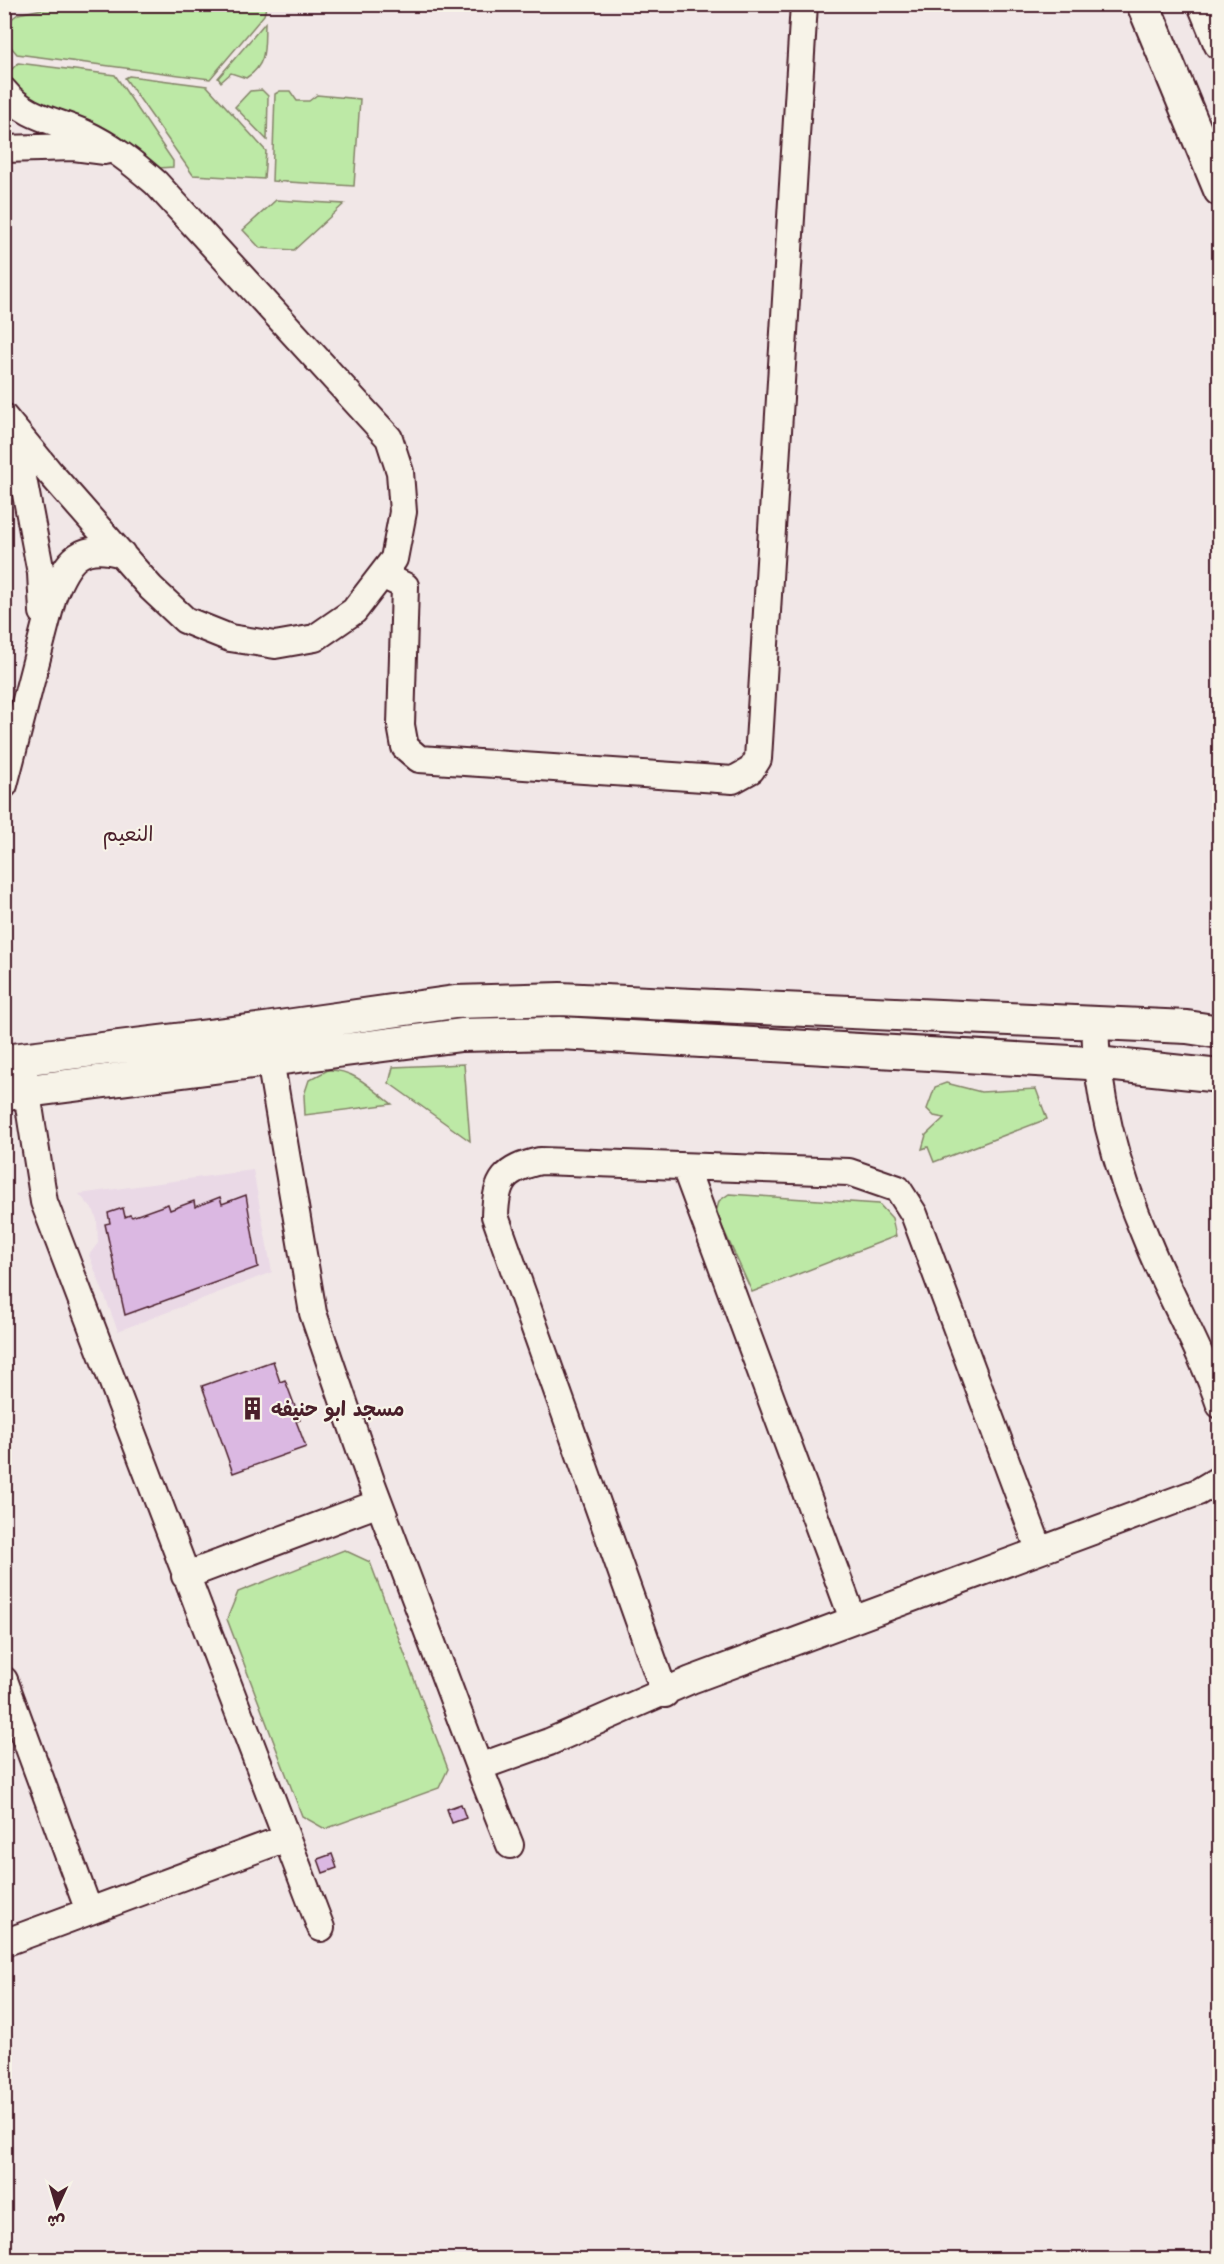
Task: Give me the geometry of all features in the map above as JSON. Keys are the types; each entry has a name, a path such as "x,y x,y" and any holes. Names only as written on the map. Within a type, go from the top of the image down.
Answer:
{"main road":[{"path":"1143,4 1220,190"},
{"path":"1204,4 1220,43"},
{"path":"16,1092 268,1044 455,1002 560,999 1187,1027 1220,1032"},
{"path":"13,1060 268,1044 560,1033 1096,1063 1220,1076"}],"street":[{"path":"382,574 405,586 401,725 405,747 419,759 733,780 751,770 758,759 804,4"},
{"path":"4,91 16,105 83,133 121,152 156,183 389,438 400,471 403,512 393,559 354,611 315,638 275,645 230,638 185,620 122,554 5,418"},
{"path":"4,149 74,147 121,152"},
{"path":"5,418 18,452 41,573 44,634"},
{"path":"4,785 53,596 63,570 80,554 101,548 122,554"},
{"path":"1095,1023 1096,1063 1107,1128 1147,1241 1220,1406"},
{"path":"268,1044 313,1313 379,1503 510,1845"},
{"path":"13,1060 16,1092 44,1202 321,1928"},
{"path":"664,1694 495,1216 496,1197 502,1179 516,1166 540,1161 849,1172 898,1189 915,1214 1039,1550"},
{"path":"685,1167 853,1619"},
{"path":"479,1767 549,1742 664,1694 691,1680 1198,1492 1220,1479"},
{"path":"185,1576 379,1503"},
{"path":"4,1680 89,1911"},
{"path":"4,1943 286,1838"}],"shaded area":[{"path":"253,1170 272,1272 118,1331 89,1255 98,1243 97,1220 94,1211 79,1194"}],"green space":[{"path":"67,4 267,4 264,15 210,79 17,54 5,40 5,24 18,14"},
{"path":"265,23 263,54 258,67 246,78 231,73 221,82 218,78"},
{"path":"18,63 115,75 173,161 173,167 159,168 129,146 26,101 9,80 11,70"},
{"path":"129,76 207,86 266,151 264,179 193,175 125,78"},
{"path":"262,90 268,96 267,140 235,107 250,91"},
{"path":"280,91 290,91 297,101 309,101 317,95 360,99 354,186 272,181 275,94"},
{"path":"276,200 344,204 294,250 260,248 243,230"},
{"path":"464,1064 470,1141 389,1083 393,1067"},
{"path":"328,1070 355,1077 392,1104 305,1115 304,1095 309,1080"},
{"path":"946,1083 981,1092 1036,1089 1047,1119 934,1162 928,1147 922,1149 926,1135 944,1118 934,1116 927,1109 935,1087"},
{"path":"729,1194 879,1204 892,1218 896,1236 752,1292 716,1213 719,1201"},
{"path":"344,1550 370,1562 448,1769 439,1788 325,1829 302,1816 227,1619 238,1592"}],"building":[{"path":"246,1195 258,1267 125,1315 105,1224 110,1223 108,1213 123,1208 125,1217 130,1215 132,1217 168,1204 170,1210 194,1201 195,1207 220,1197 222,1204"},
{"name":"مسجد ابو حنيفه","path":"273,1361 280,1382 285,1380 300,1420 296,1421 306,1447 233,1473 202,1386"},
{"path":"461,1804 466,1818 452,1823 447,1809"},
{"path":"332,1854 337,1868 323,1873 318,1859"}],"place":[{"name":"مسجد ابو حنيفه","path":"253,1409"}],"district":[{"name":"النعيم","path":"128,834"}]}
